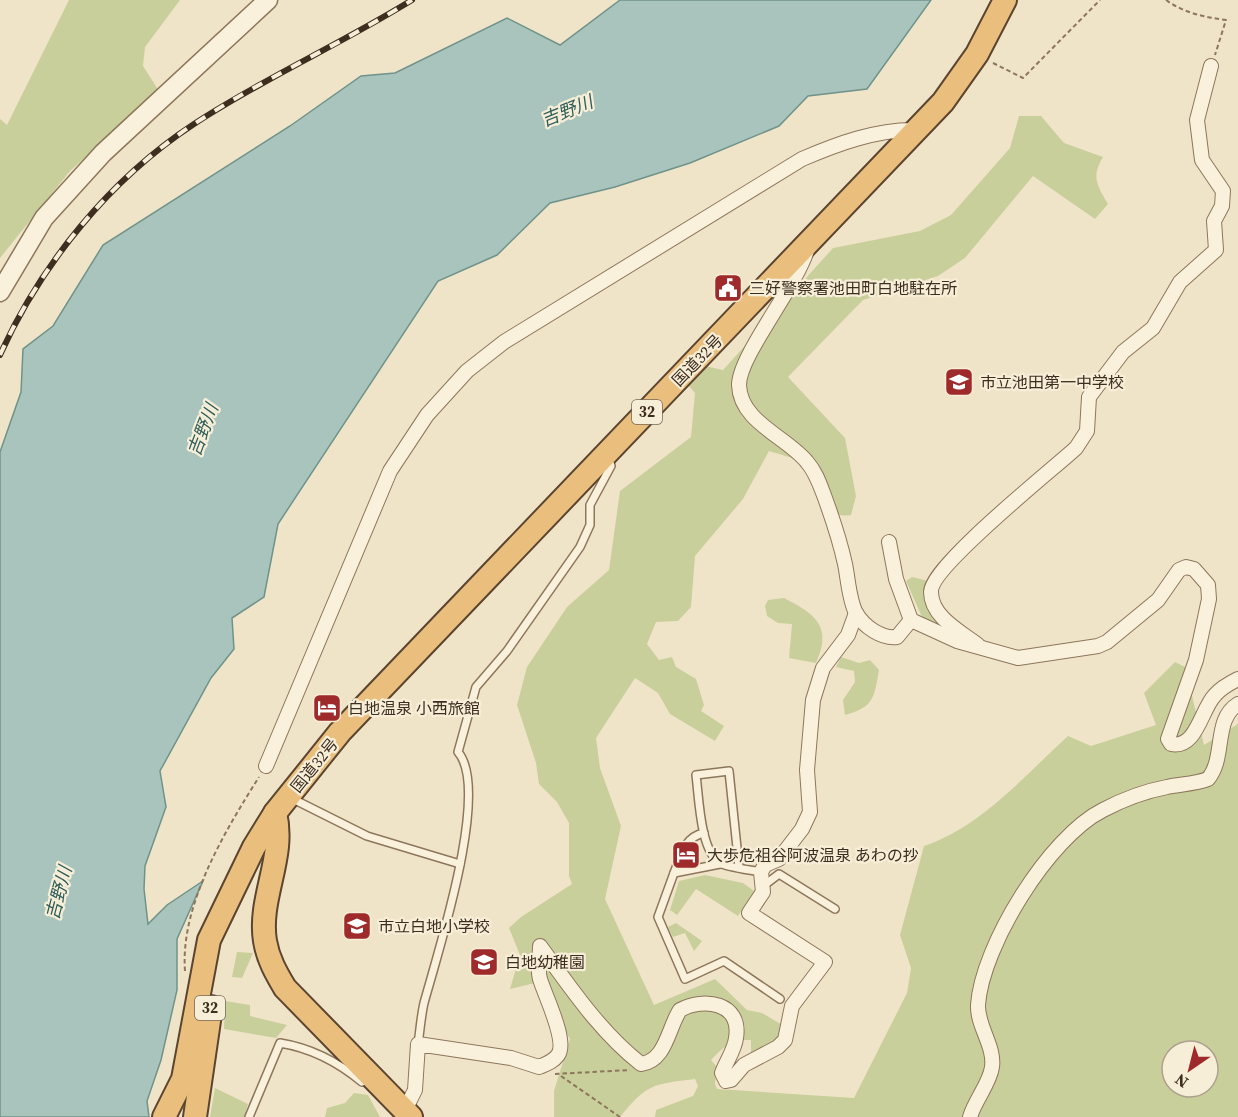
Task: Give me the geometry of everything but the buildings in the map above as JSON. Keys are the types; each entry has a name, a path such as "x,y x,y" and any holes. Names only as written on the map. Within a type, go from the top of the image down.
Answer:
{"highway":[{"name":"国道32号","path":"165,1117 183,1079 209,940 255,847 282,805 340,732 955,87 1005,0"},
{"path":"282,805 278,850 265,911 265,940 272,965 285,988 408,1114"},
{"name":"国道32号","path":"195,1117 219,947 230,899"}],"street":[{"path":"0,292 44,218 103,153 268,0"},
{"path":"978,645 942,618 930,594 932,583 961,549 1076,448 1087,431 1089,398 1123,352 1153,328 1180,282 1216,250 1214,221 1222,206 1223,191 1202,160 1197,120 1210,66"},
{"path":"266,766 390,471 427,415 467,371 504,342 802,159 843,143 900,129 916,130"},
{"path":"408,1114 415,1090 418,1044 501,1056 538,1067 552,1062 560,1054 561,1045 539,976 540,946 602,1028 618,1046 641,1064 652,1063 658,1056 680,1010 700,1002 712,1002 723,1006 734,1023 737,1037 722,1073 726,1081 731,1080 744,1065 778,1047 785,1040 792,1006 825,962 749,913 763,892 761,872 765,865 779,859 802,829 810,812 807,770 813,700 823,668 848,635 856,613 839,536 817,477 806,461 755,418 742,400 739,383 751,354 803,265 810,241"},
{"path":"889,542 896,579 911,620 957,641 1018,658 1098,646 1158,600 1179,570 1186,567 1194,569 1208,585 1209,599 1196,660 1168,739 1171,744 1177,745 1190,739 1215,694 1238,679"},
{"path":"856,613 871,628 888,638 897,637 911,620"},
{"path":"970,1117 993,1066 978,1008 982,982 1002,928 1015,906 1042,867 1074,832 1100,811 1166,787 1208,779 1217,764 1225,717 1238,704"}],"lane":[{"path":"418,1044 423,1007 451,911 460,864 468,791 466,762 458,752 476,687 507,651 580,547 591,525 593,499 611,466 605,455"},
{"path":"720,864 711,853 704,833 696,775 729,771 739,867"},
{"path":"282,805 367,836 460,864"},
{"path":"704,833 690,838 685,844 658,916 685,979 724,962 780,999"},
{"path":"674,873 720,864 761,872"},
{"path":"762,887 779,874 835,909"},
{"path":"249,1117 280,1042 326,1057 370,1086 379,1083"}],"path":[{"path":"976,54 1023,78 1100,0"},
{"path":"1166,0 1176,7 1204,17 1226,20 1223,35 1210,66"},
{"path":"560,1076 629,1071 641,1064"},
{"path":"538,1067 560,1076 620,1117"}],"green space":[{"path":"69,0 180,0 145,47 143,66 159,91 70,171 0,258 0,119 7,125"},
{"path":"1019,116 1041,116 1064,143 1103,157 1096,176 1108,204 1095,219 1033,176 965,258 938,276 863,300 788,377 845,438 856,496 851,515 833,512 801,463 769,451 743,499 695,556 691,607 678,621 656,622 647,644 659,660 672,657 676,667 696,679 704,705 701,711 724,726 715,741 670,714 658,693 635,678 596,738 600,768 621,826 605,899 654,1005 715,979 747,1010 762,1013 784,1026 779,1038 751,1056 751,1040 733,1042 720,1051 711,1060 717,1067 715,1084 717,1089 854,1098 907,993 911,968 900,935 924,846 945,837 983,813 1068,736 1091,746 1156,725 1144,693 1175,662 1185,667 1204,745 1238,724 1238,1117 655,1117 656,1110 693,1096 698,1086 695,1079 669,1082 652,1088 637,1098 620,1117 554,1117 554,1091 570,1039 535,983 510,989 520,955 509,928 521,917 572,884 569,876 569,823 557,802 539,784 536,763 517,705 527,667 567,607 609,570 620,491 691,437 695,393 687,384 705,366 723,370 833,248 920,231 951,215 1010,148"},
{"path":"912,577 928,581 926,594 928,604 940,625 922,617 906,581"},
{"path":"784,598 812,616 822,630 821,650 816,663 789,658 792,624 778,623 767,616 765,606 768,600"},
{"path":"841,657 859,663 870,660 879,670 871,700 862,709 845,715 843,700 855,682 854,671 836,667"},
{"path":"705,875 743,883 754,891 738,916 696,889 677,915 670,910 679,881"},
{"path":"676,923 702,941 694,951 685,933 673,937 668,927"},
{"path":"237,952 253,953 242,978 232,977"},
{"path":"225,1001 250,1005 250,1016 287,1025 276,1038 224,1029"},
{"path":"215,1088 248,1104 244,1117 210,1117"},
{"path":"354,1093 368,1095 380,1117 325,1117 327,1108 345,1103"}],"water":[{"name":"吉野川","path":"620,0 931,0 867,89 808,96 779,126 690,163 615,187 550,203 497,255 438,281 278,524 264,597 232,618 234,649 211,678 160,771 166,807 145,866 144,889 148,924 167,905 203,881 177,939 177,990 161,1060 147,1101 149,1117 0,1117 0,452 21,392 23,349 53,326 103,245 290,126 361,76 395,73 507,18 560,45"}],"railway":[{"path":"0,355 17,321 57,256 81,226 134,170 163,146 221,107 412,0"}],"place":[{"name":"三好警察署池田町白地駐在所","path":"728,288"},
{"name":"市立池田第一中学校","path":"959,382"},
{"name":"白地温泉 小西旅館","path":"327,708"},
{"name":"大歩危祖谷阿波温泉 あわの抄","path":"686,855"},
{"name":"市立白地小学校","path":"357,926"},
{"name":"白地幼稚園","path":"484,962"}]}
